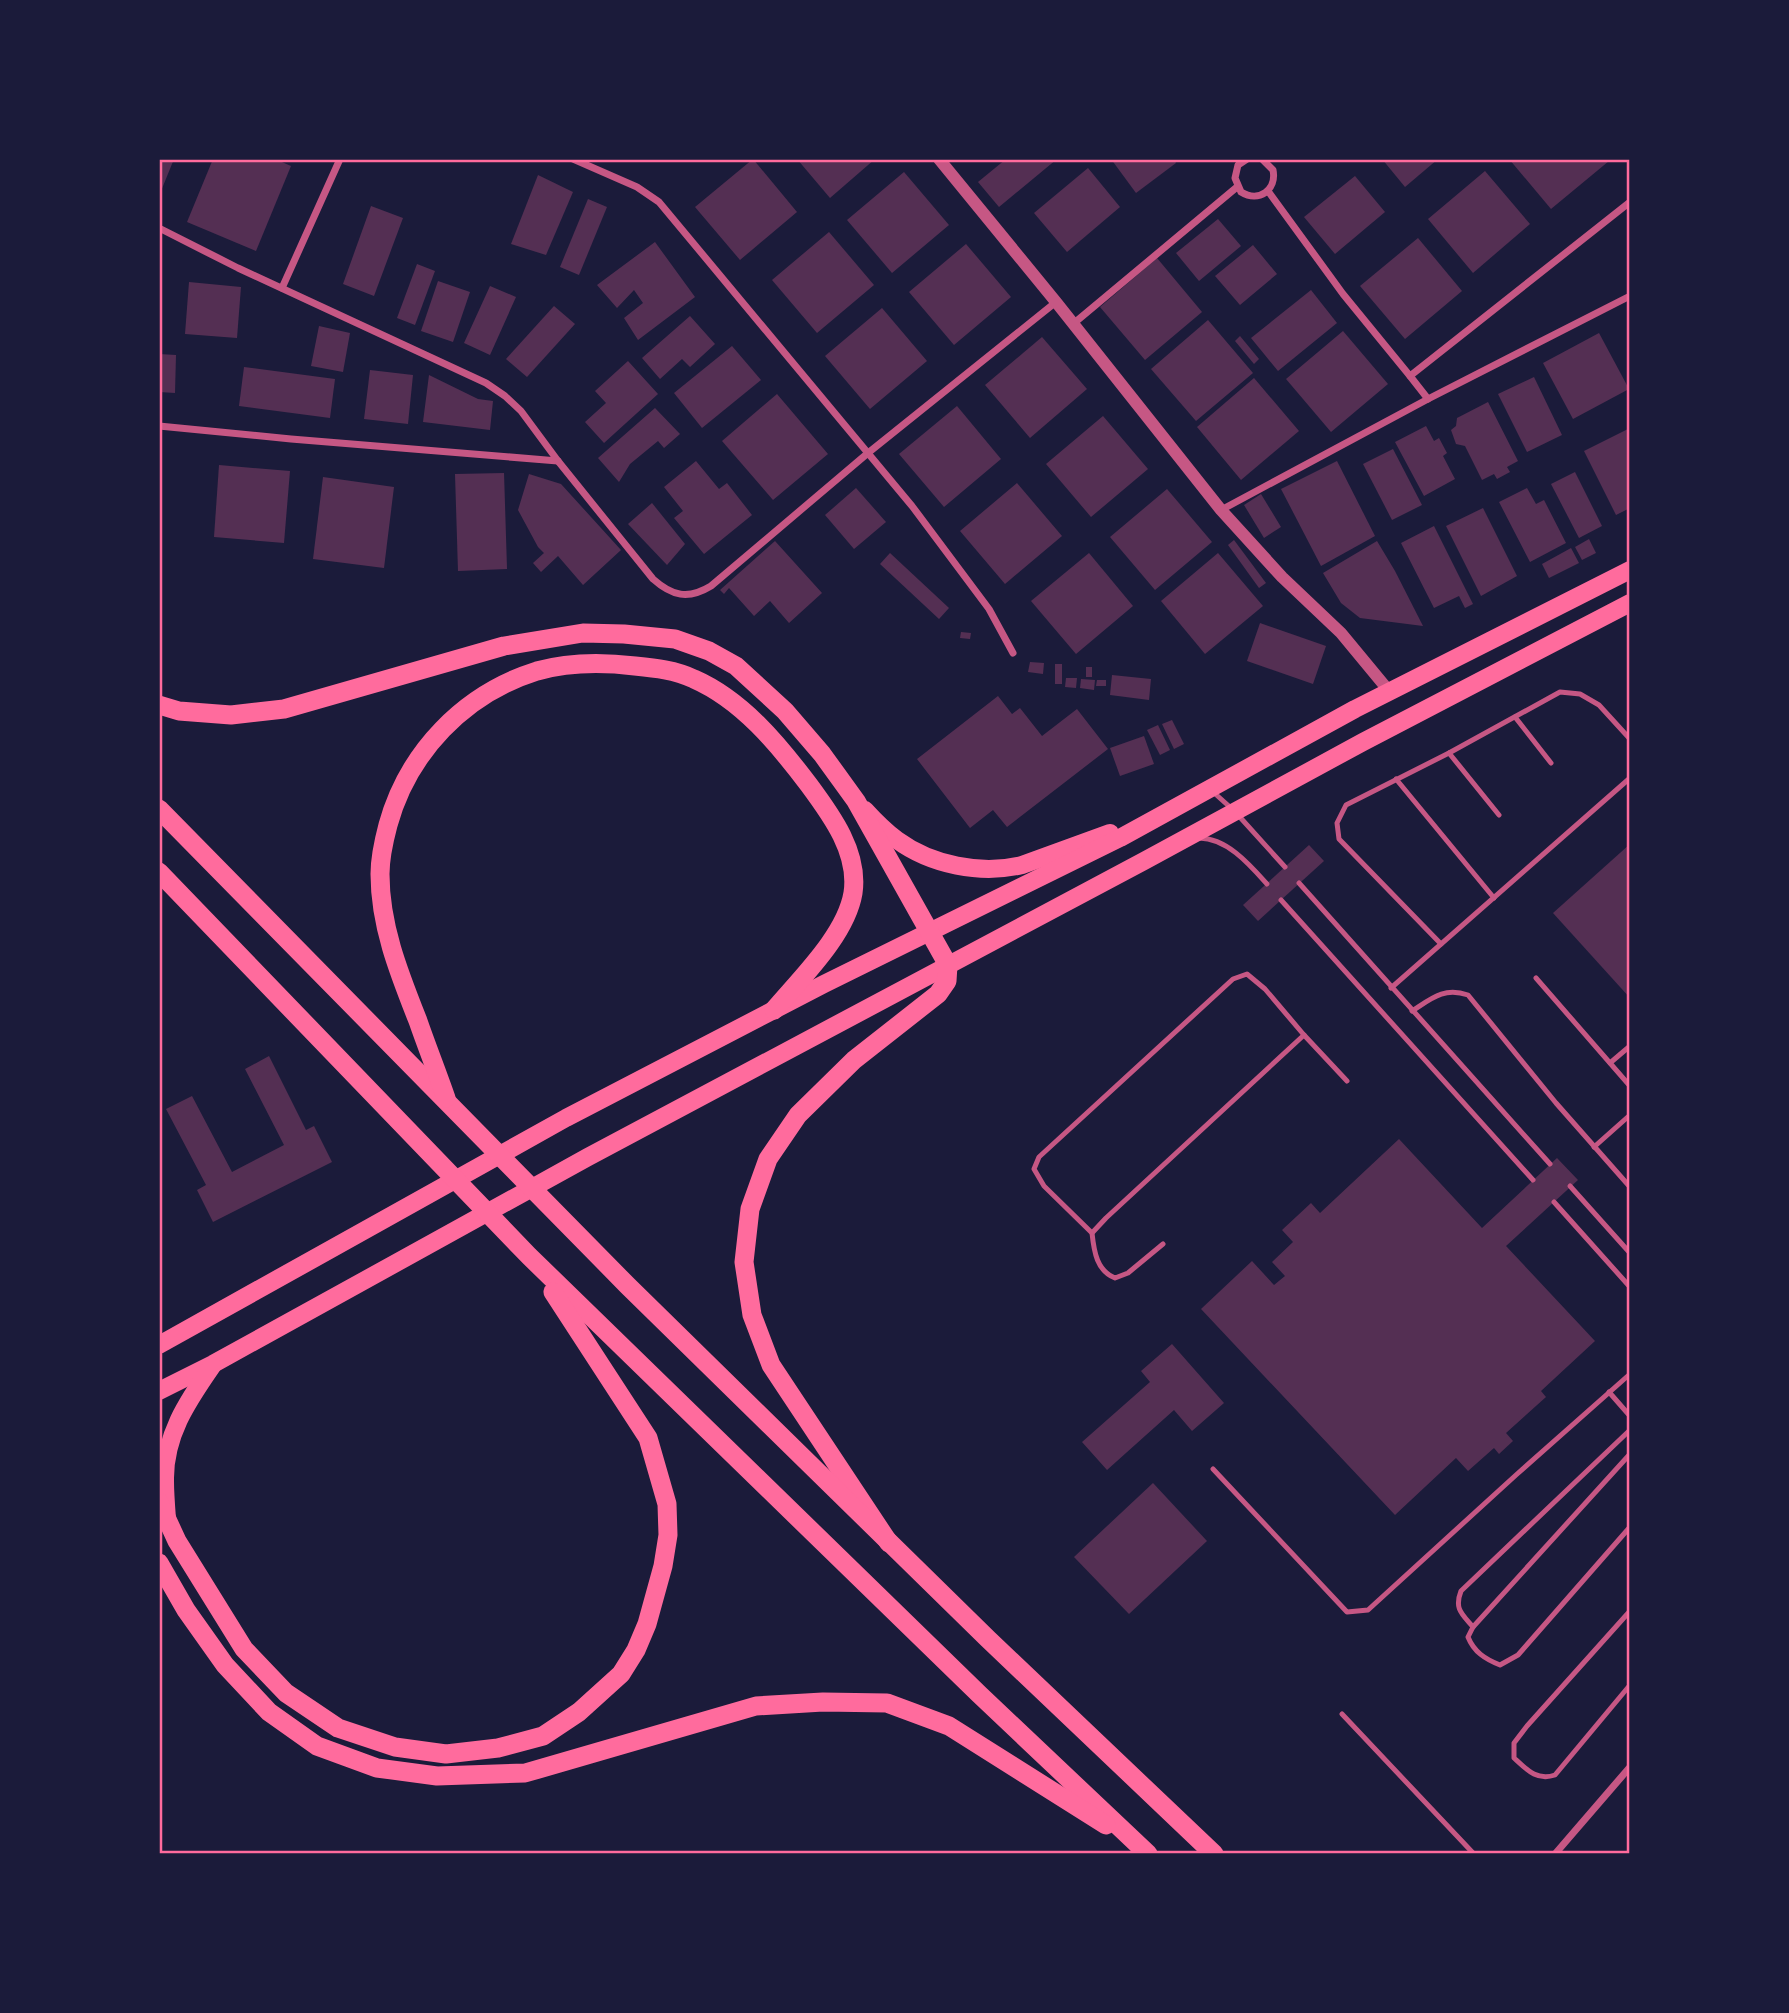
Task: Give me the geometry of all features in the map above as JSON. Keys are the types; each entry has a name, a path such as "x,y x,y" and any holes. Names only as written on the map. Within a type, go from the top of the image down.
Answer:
{"highway":[{"path":"159,705 179,711 231,715 285,709 504,646 583,633 657,636 675,639 709,651 736,666 785,711 822,754 856,801 948,965 947,981 938,994 854,1060 798,1115 768,1159 748,1222 744,1262 752,1315 771,1365 889,1543"},
{"path":"449,1105 392,953 382,909 379,872 385,837 402,786 415,762 435,737 459,714 481,699 513,680 538,671 599,663 664,670 693,678 747,714 784,752 822,802 848,846 854,874 853,893 848,911 830,942 774,1010"},
{"path":"159,809 628,1286 889,1543 1214,1854"},
{"path":"159,872 529,1256 980,1695 1146,1852"},
{"path":"163,1511 177,1541 244,1649 286,1693 338,1728 394,1747 446,1754 498,1748 543,1736 579,1712 621,1674 636,1650 647,1624 668,1535 667,1504 648,1438 529,1256"},
{"path":"159,1563 186,1610 225,1665 269,1712 317,1746 377,1769 437,1776 525,1773 756,1706 823,1702 887,1703 949,1726 1146,1852"}],"main road":[{"path":"159,1345 566,1118 774,1010 1120,838 1389,691 1630,570"},
{"path":"159,1391 213,1364 588,1157 1363,742 1630,603"},
{"path":"856,801 882,828 911,849 942,862 971,868 1010,868 1022,865 1160,816"},
{"path":"163,1511 171,1436 178,1418 213,1364"}],"street":[{"path":"282,288 340,159"},
{"path":"573,159 637,187 659,202 912,506 989,609 1013,653"},
{"path":"939,159 1221,510 1282,577 1341,634 1389,691"},
{"path":"1243,160 1235,172 1237,187 1247,196 1254,197 1268,191 1273,183 1274,176 1268,161"},
{"path":"1073,324 1237,187"},
{"path":"1268,191 1343,294 1427,399"},
{"path":"1410,376 1630,202"},
{"path":"159,228 486,383 505,396 521,411 653,579 672,593 688,594 711,586 868,453 1056,302"},
{"path":"1221,510 1427,399 1630,296"},
{"path":"159,426 304,441 558,461"},
{"path":"1555,1854 1630,1767"}],"lane":[{"path":"1441,944 1339,839 1337,823 1346,806 1560,692 1580,694 1599,705 1630,739"},
{"path":"1515,718 1552,764"},
{"path":"1449,753 1499,815"},
{"path":"1391,988 1630,778"},
{"path":"1396,779 1494,898"},
{"path":"1209,789 1235,812 1285,867"},
{"path":"1187,838 1205,838 1222,843 1251,866 1267,884"},
{"path":"1299,883 1550,1164"},
{"path":"1281,900 1533,1180"},
{"path":"1163,1244 1128,1273 1115,1278 1105,1274 1094,1254 1092,1233 1044,1186 1034,1170 1039,1157 1233,979 1247,974 1265,989 1347,1081"},
{"path":"1536,978 1630,1086"},
{"path":"1412,1011 1441,994 1455,991 1468,995 1556,1103 1630,1187"},
{"path":"1092,1233 1304,1035"},
{"path":"1610,1063 1630,1046"},
{"path":"1594,1147 1630,1115"},
{"path":"1570,1186 1630,1253"},
{"path":"1553,1202 1630,1287"},
{"path":"1213,1469 1347,1612 1368,1610 1630,1374"},
{"path":"1609,1392 1630,1416"},
{"path":"1473,1627 1459,1609 1461,1591 1630,1430"},
{"path":"1630,1454 1473,1627 1468,1637 1472,1648 1487,1660 1500,1665 1518,1655 1630,1527"},
{"path":"1630,1611 1527,1726 1514,1743 1514,1758 1531,1774 1545,1778 1555,1776 1630,1685"},
{"path":"1342,1714 1474,1854"}],"building":[{"path":"159,159 174,159 159,196"},
{"path":"213,159 275,159 291,166 256,251 187,222"},
{"path":"753,159 797,212 740,260 695,207"},
{"path":"797,159 875,159 830,198"},
{"path":"1006,159 1057,159 999,207 978,182"},
{"path":"1111,159 1174,159 1176,163 1136,193"},
{"path":"1382,159 1438,159 1405,187"},
{"path":"1509,159 1607,159 1609,161 1551,209"},
{"path":"1088,168 1120,207 1067,252 1034,213"},
{"path":"1485,171 1530,224 1473,273 1428,219"},
{"path":"904,172 949,225 892,273 847,220"},
{"path":"538,175 573,192 546,255 511,244"},
{"path":"1355,176 1385,212 1335,254 1304,217"},
{"path":"588,199 607,207 579,275 560,267"},
{"path":"371,206 403,218 374,296 343,284"},
{"path":"1218,219 1241,246 1199,281 1176,253"},
{"path":"829,232 874,285 817,333 772,280"},
{"path":"1418,238 1462,291 1405,339 1360,286"},
{"path":"655,242 695,297 638,340 624,318 643,303 634,290 617,308 597,285"},
{"path":"966,244 1011,297 954,345 909,292"},
{"path":"1253,245 1277,274 1240,305 1215,276"},
{"path":"1157,258 1202,312 1145,360 1100,307"},
{"path":"417,264 435,271 415,325 397,318"},
{"path":"438,281 470,292 453,342 421,331"},
{"path":"189,282 241,287 237,338 185,334"},
{"path":"490,286 516,297 490,355 464,343"},
{"path":"1311,290 1337,323 1278,371 1251,338"},
{"path":"554,306 575,324 527,377 506,359"},
{"path":"882,308 927,361 870,409 825,356"},
{"path":"690,316 715,344 690,367 682,359 660,379 642,358"},
{"path":"1208,320 1253,373 1196,421 1151,369"},
{"path":"319,326 350,333 343,372 311,366"},
{"path":"1343,331 1388,384 1331,432 1286,379"},
{"path":"1599,333 1629,389 1573,419 1543,363"},
{"path":"1240,336 1259,359 1254,364 1235,341"},
{"path":"1042,337 1087,389 1030,438 985,385"},
{"path":"732,346 761,380 702,428 674,393"},
{"path":"159,354 176,355 175,393 159,392"},
{"path":"628,361 658,394 604,443 585,422 606,403 595,391"},
{"path":"244,367 335,379 330,418 239,406"},
{"path":"370,370 413,375 408,424 364,419"},
{"path":"429,375 478,399 493,401 490,430 423,422"},
{"path":"1534,377 1562,435 1527,452 1498,394"},
{"path":"1254,378 1299,431 1241,480 1197,427"},
{"path":"777,394 828,454 773,500 722,441"},
{"path":"1488,402 1518,461 1507,467 1510,472 1497,479 1494,474 1482,480 1465,446 1456,444 1451,430 1456,426 1457,418"},
{"path":"957,406 1001,459 944,507 899,454"},
{"path":"655,408 680,434 664,448 658,441 630,464 619,482 598,458"},
{"path":"1103,416 1148,469 1091,517 1046,464"},
{"path":"1426,426 1434,441 1439,438 1447,453 1443,456 1455,479 1424,496 1395,442"},
{"path":"1630,428 1630,508 1616,515 1584,451"},
{"path":"1393,449 1422,505 1392,520 1363,464"},
{"path":"696,461 719,489 727,483 752,515 704,554 674,518 683,511 664,487"},
{"path":"1337,461 1375,536 1321,566 1281,489"},
{"path":"219,465 290,471 284,543 214,537"},
{"path":"1575,472 1602,526 1579,538 1551,484"},
{"path":"504,473 507,569 458,571 455,474"},
{"path":"529,474 561,484 621,550 583,585 558,556 541,572 533,563 544,553 518,510"},
{"path":"323,477 394,487 384,568 313,559"},
{"path":"1017,483 1062,536 1005,584 960,531"},
{"path":"856,488 886,522 854,549 825,515"},
{"path":"1527,488 1536,504 1544,500 1566,543 1530,562 1499,502"},
{"path":"1167,489 1212,542 1155,590 1110,537"},
{"path":"1261,494 1281,527 1264,538 1244,505"},
{"path":"652,503 685,544 667,565 628,524"},
{"path":"1483,508 1517,576 1481,596 1446,526"},
{"path":"1434,526 1473,604 1465,608 1459,596 1434,608 1401,543"},
{"path":"1589,539 1596,553 1582,560 1575,547"},
{"path":"1234,540 1266,583 1259,588 1228,545"},
{"path":"775,541 822,593 789,623 770,601 754,616 729,588 724,594 720,590"},
{"path":"1377,541 1423,626 1360,618 1341,603 1323,573"},
{"path":"1571,548 1579,563 1549,578 1542,564"},
{"path":"890,553 949,608 939,619 880,564"},
{"path":"1089,553 1133,606 1076,654 1031,601"},
{"path":"1218,553 1263,606 1205,654 1161,601"},
{"path":"1260,623 1326,646 1313,684 1247,661"},
{"path":"961,632 971,633 970,639 960,638"},
{"path":"1030,662 1044,663 1043,674 1028,672"},
{"path":"1055,664 1062,664 1062,684 1055,684"},
{"path":"1086,667 1092,667 1092,677 1086,677"},
{"path":"1112,675 1151,679 1149,700 1110,695"},
{"path":"1066,678 1077,678 1076,688 1065,687"},
{"path":"1081,679 1095,680 1094,690 1080,688"},
{"path":"1097,680 1106,680 1106,686 1096,686"},
{"path":"998,696 1012,714 1020,708 1042,736 1077,709 1108,749 1007,827 993,810 970,828 917,759"},
{"path":"1172,720 1184,744 1174,749 1162,724"},
{"path":"1158,725 1170,750 1160,755 1147,730"},
{"path":"1144,736 1154,764 1120,776 1110,748"},
{"path":"1630,844 1630,998 1553,913"},
{"path":"1309,845 1324,861 1258,921 1243,905"},
{"path":"269,1056 306,1130 314,1126 332,1162 213,1222 197,1190 206,1185 166,1109 192,1096 232,1172 284,1145 245,1069"},
{"path":"1399,1139 1482,1228 1557,1158 1578,1180 1506,1246 1595,1341 1541,1391 1546,1397 1506,1433 1513,1441 1499,1454 1494,1448 1468,1471 1456,1458 1395,1515 1201,1309 1252,1261 1274,1285 1285,1276 1272,1262 1293,1242 1282,1230 1311,1203 1320,1213"},
{"path":"1172,1344 1224,1403 1192,1431 1174,1410 1107,1470 1082,1442 1150,1382 1141,1371"},
{"path":"1153,1483 1207,1541 1129,1614 1074,1557"}]}
